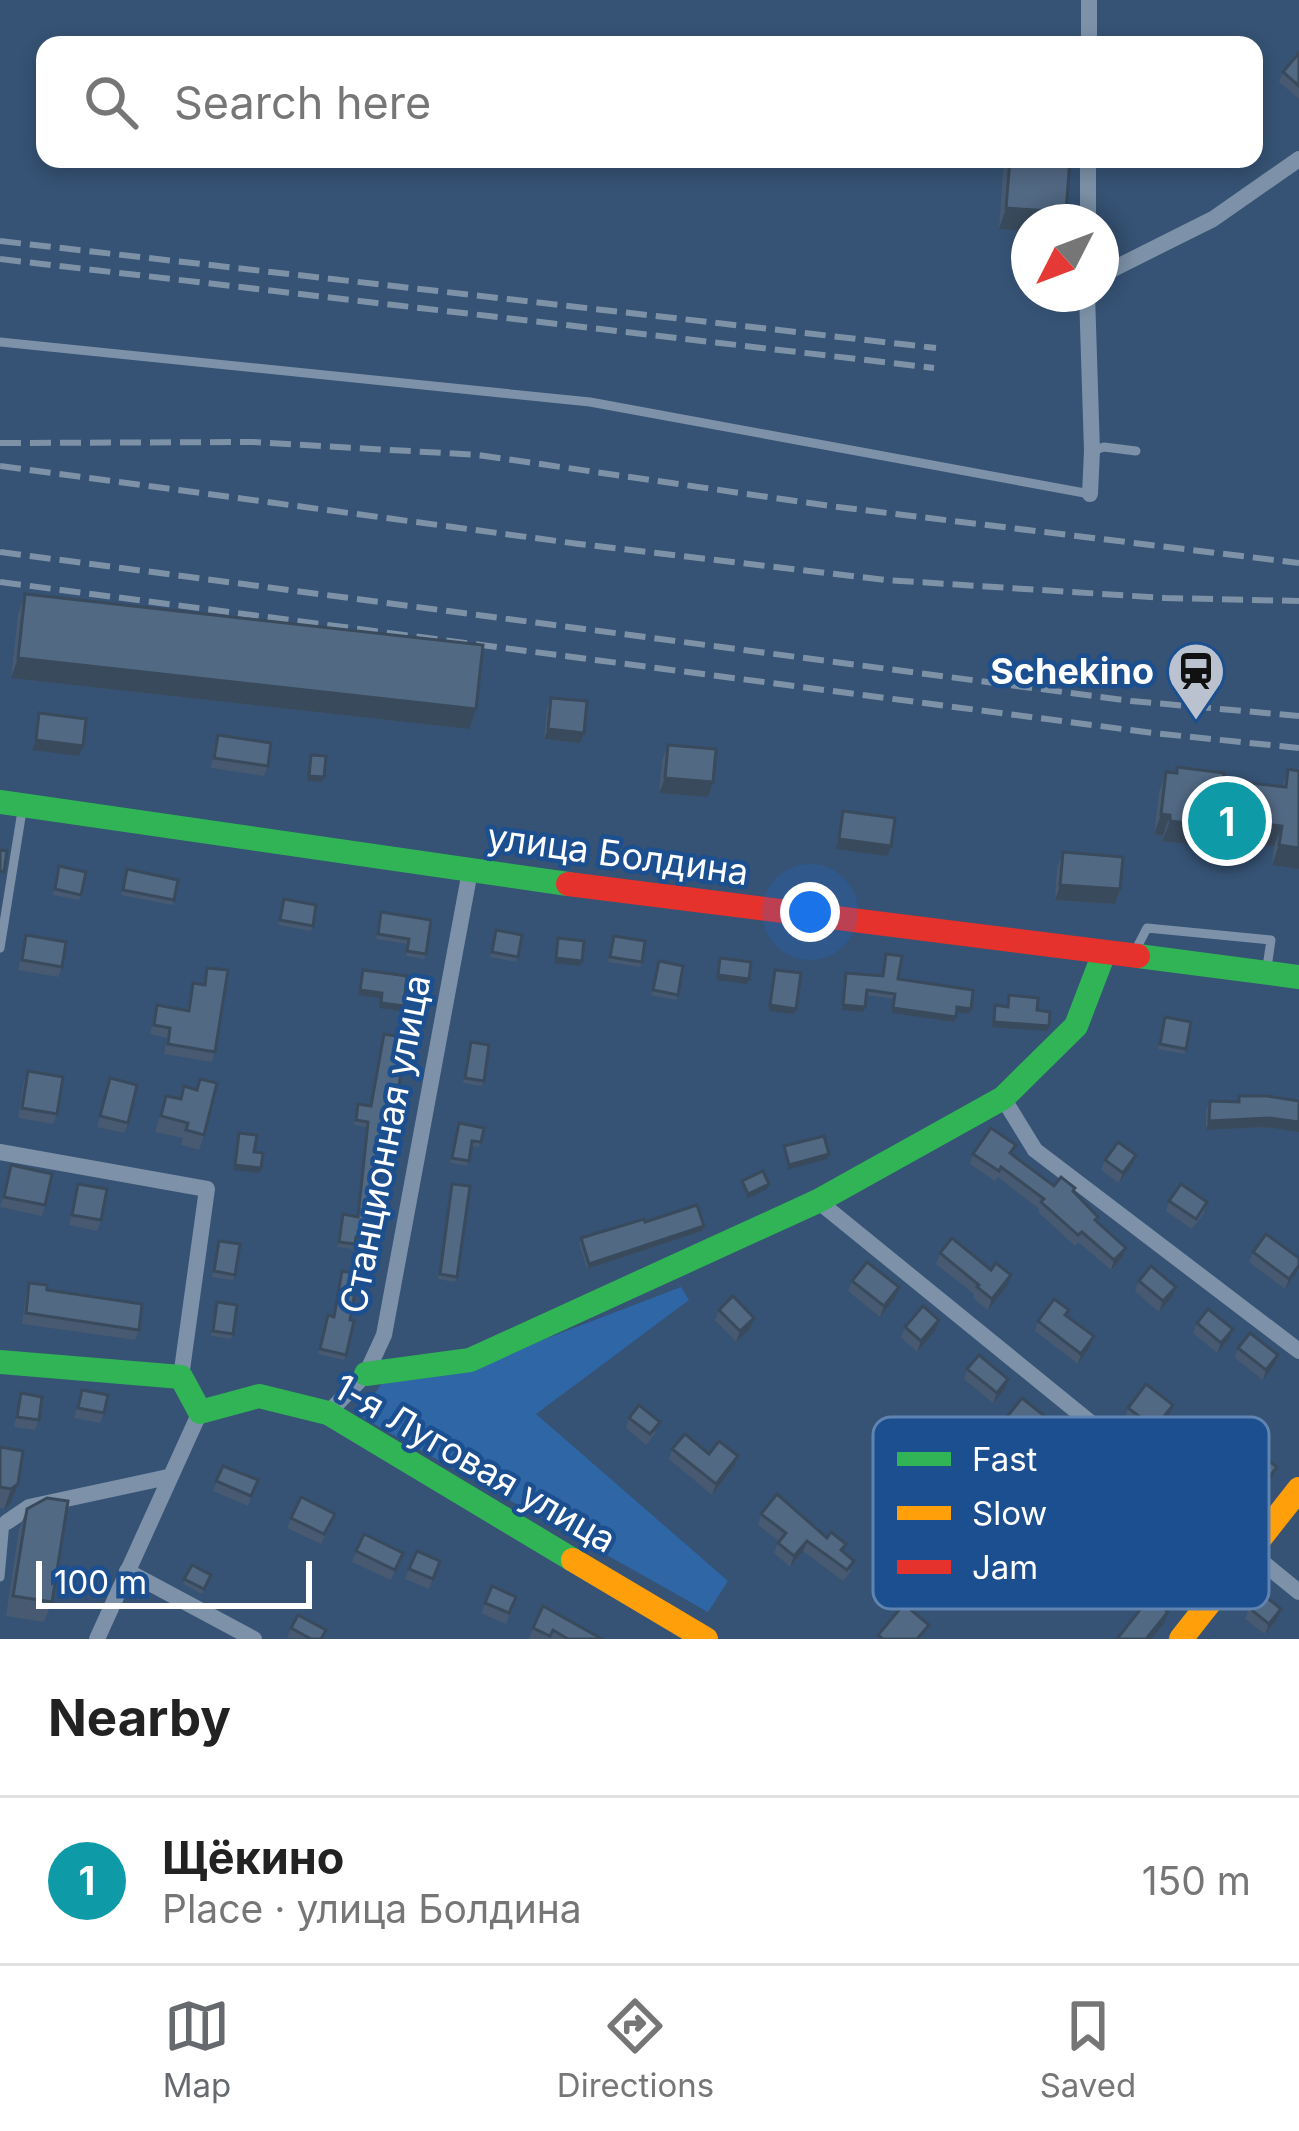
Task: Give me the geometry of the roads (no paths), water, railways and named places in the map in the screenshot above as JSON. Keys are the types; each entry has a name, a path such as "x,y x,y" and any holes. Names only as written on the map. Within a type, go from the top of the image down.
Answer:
{"street":[{"path":"1089,36 1090,0"},
{"path":"1119,266 1213,218 1299,159"},
{"path":"1088,168 1088,204"},
{"path":"1088,312 1090,494"},
{"name":"улица Болдина","path":"11,804 470,871 1299,977"},
{"name":"Станционная улица","path":"328,1413 366,1374 384,1335 470,871"},
{"path":"366,1374 470,1360 818,1201 1003,1098 1076,1026 1104,953"},
{"path":"1003,1098 1035,1150 1299,1352"},
{"path":"0,1152 207,1189 181,1377 200,1412 97,1639"},
{"path":"818,1201 1085,1417"},
{"path":"0,1363 181,1377"},
{"name":"1-я Луговая улица","path":"200,1412 259,1396 328,1413 706,1639"},
{"path":"4,1522 28,1507 168,1478"},
{"path":"1269,1526 1299,1489"},
{"path":"1269,1566 1299,1592"},
{"path":"127,1571 254,1639"},
{"path":"1181,1639 1204,1609"}],"lane":[{"path":"0,342 590,402 1090,494"},
{"path":"1092,451 1104,447 1136,451"},
{"path":"0,948 11,804"},
{"path":"0,1577 4,1522"}],"railway":[{"path":"0,241 936,348"},
{"path":"0,259 934,368"},
{"path":"0,443 253,442 478,455 830,506 1299,563"},
{"path":"0,466 886,580 1165,598 1299,601"},
{"path":"0,552 1131,701 1299,716"},
{"path":"0,582 1153,733 1299,748"}],"place":[{"name":"Schekino","path":"1196,722"},
{"name":"Щёкино","path":"1227,821"}]}
